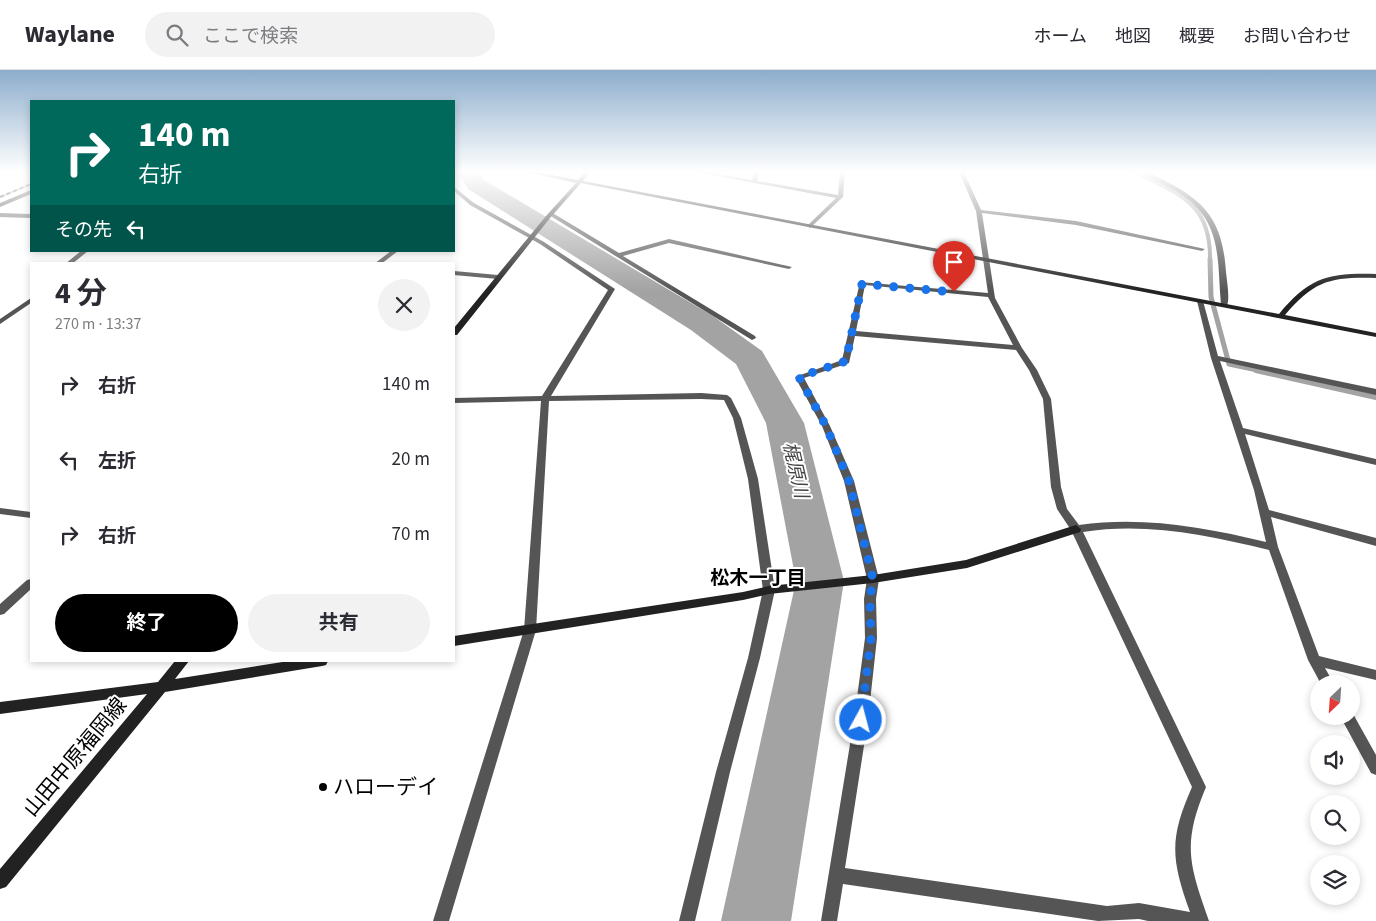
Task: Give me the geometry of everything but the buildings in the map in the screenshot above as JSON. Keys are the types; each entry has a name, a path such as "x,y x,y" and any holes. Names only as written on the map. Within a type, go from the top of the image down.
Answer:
{"street":[{"path":"442,921 530,630 545,398 612,289 534,234 488,212"},
{"path":"455,332 498,277 554,212"},
{"path":"738,212 1376,335"},
{"path":"810,226 825,212"},
{"path":"979,212 991,295 1047,399 1056,487 1062,509 1076,529 1199,787 1183,831 1181,853 1201,921"},
{"path":"985,212 1076,223 1202,249"},
{"path":"1203,212 1216,230 1225,305"},
{"path":"0,215 30,216"},
{"path":"550,216 620,255 752,338"},
{"path":"620,255 669,241 789,266"},
{"path":"71,262 84,252"},
{"path":"380,262 394,252"},
{"path":"455,273 498,277"},
{"path":"1281,316 1296,297 1313,283 1340,277 1376,276"},
{"path":"829,921 838,875 871,638 870,599 873,579 849,481 826,426 799,377 846,361 862,284 991,295"},
{"path":"0,322 30,301"},
{"path":"1200,301 1215,358 1240,430 1265,512 1273,546 1314,660 1323,675"},
{"path":"852,333 1018,348"},
{"path":"1215,358 1376,392"},
{"path":"455,400 727,398 737,418 753,479 769,590 754,658 723,772 687,921"},
{"path":"1240,430 1376,462"},
{"path":"0,511 30,515"},
{"path":"1265,512 1376,542"},
{"path":"455,641 742,596 769,590 873,579 967,564 1076,529 1096,525 1144,524 1273,546"},
{"path":"0,610 30,584"},
{"path":"1314,660 1376,674"},
{"name":"山田中原福岡線","path":"0,881 182,662"},
{"path":"0,708 162,687 316,662"},
{"path":"1352,725 1376,768"},
{"path":"838,875 1109,917 1139,911 1192,921"}],"waterway":[{"name":"梶原川","path":"521,212 702,323 750,358 785,423 820,581 756,921"},
{"path":"1198,212 1205,225 1209,241 1210,260"},
{"path":"1210,259 1211,297 1229,364 1262,371"},
{"path":"1256,370 1376,397"}],"place":[{"name":"ハローデイ","path":"323,787"}],"district":[{"name":"松木一丁目","path":"758,578"}],"route":[{"path":"861,720 871,638 870,599 873,579 849,481 826,426 799,377 846,361 862,284 954,292"}]}
